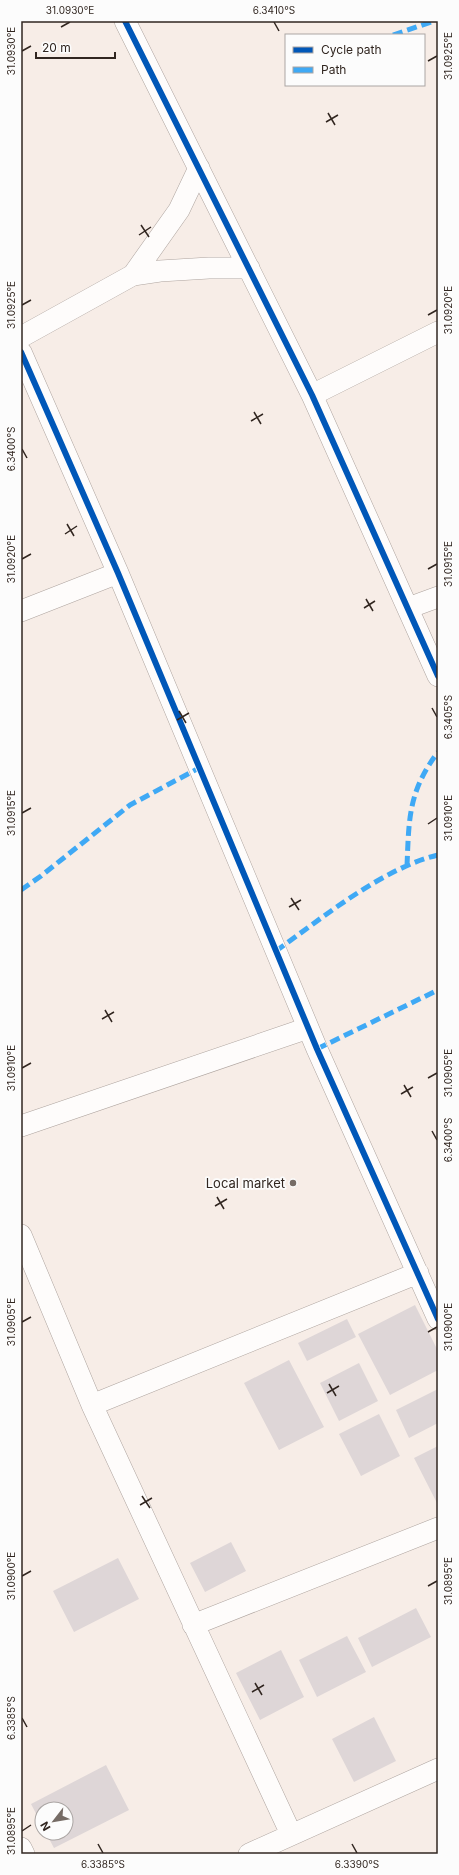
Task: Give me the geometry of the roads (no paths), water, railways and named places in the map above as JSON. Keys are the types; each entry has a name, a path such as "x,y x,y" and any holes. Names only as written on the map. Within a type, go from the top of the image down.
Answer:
{"street":[{"path":"125,21 312,395 438,676"},
{"path":"133,275 179,210 198,168"},
{"path":"21,337 133,275 195,269 249,268"},
{"path":"312,395 438,332"},
{"path":"21,352 118,573 308,1028 418,1272 438,1320"},
{"path":"21,611 118,573"},
{"path":"408,608 438,597"},
{"path":"21,1126 308,1028"},
{"path":"21,1235 92,1405 291,1834"},
{"path":"92,1405 418,1272"},
{"path":"193,1625 438,1528"},
{"path":"249,1854 438,1769"},
{"path":"21,1848 24,1854"}],"place":[{"name":"Local market","path":"293,1183"}]}
